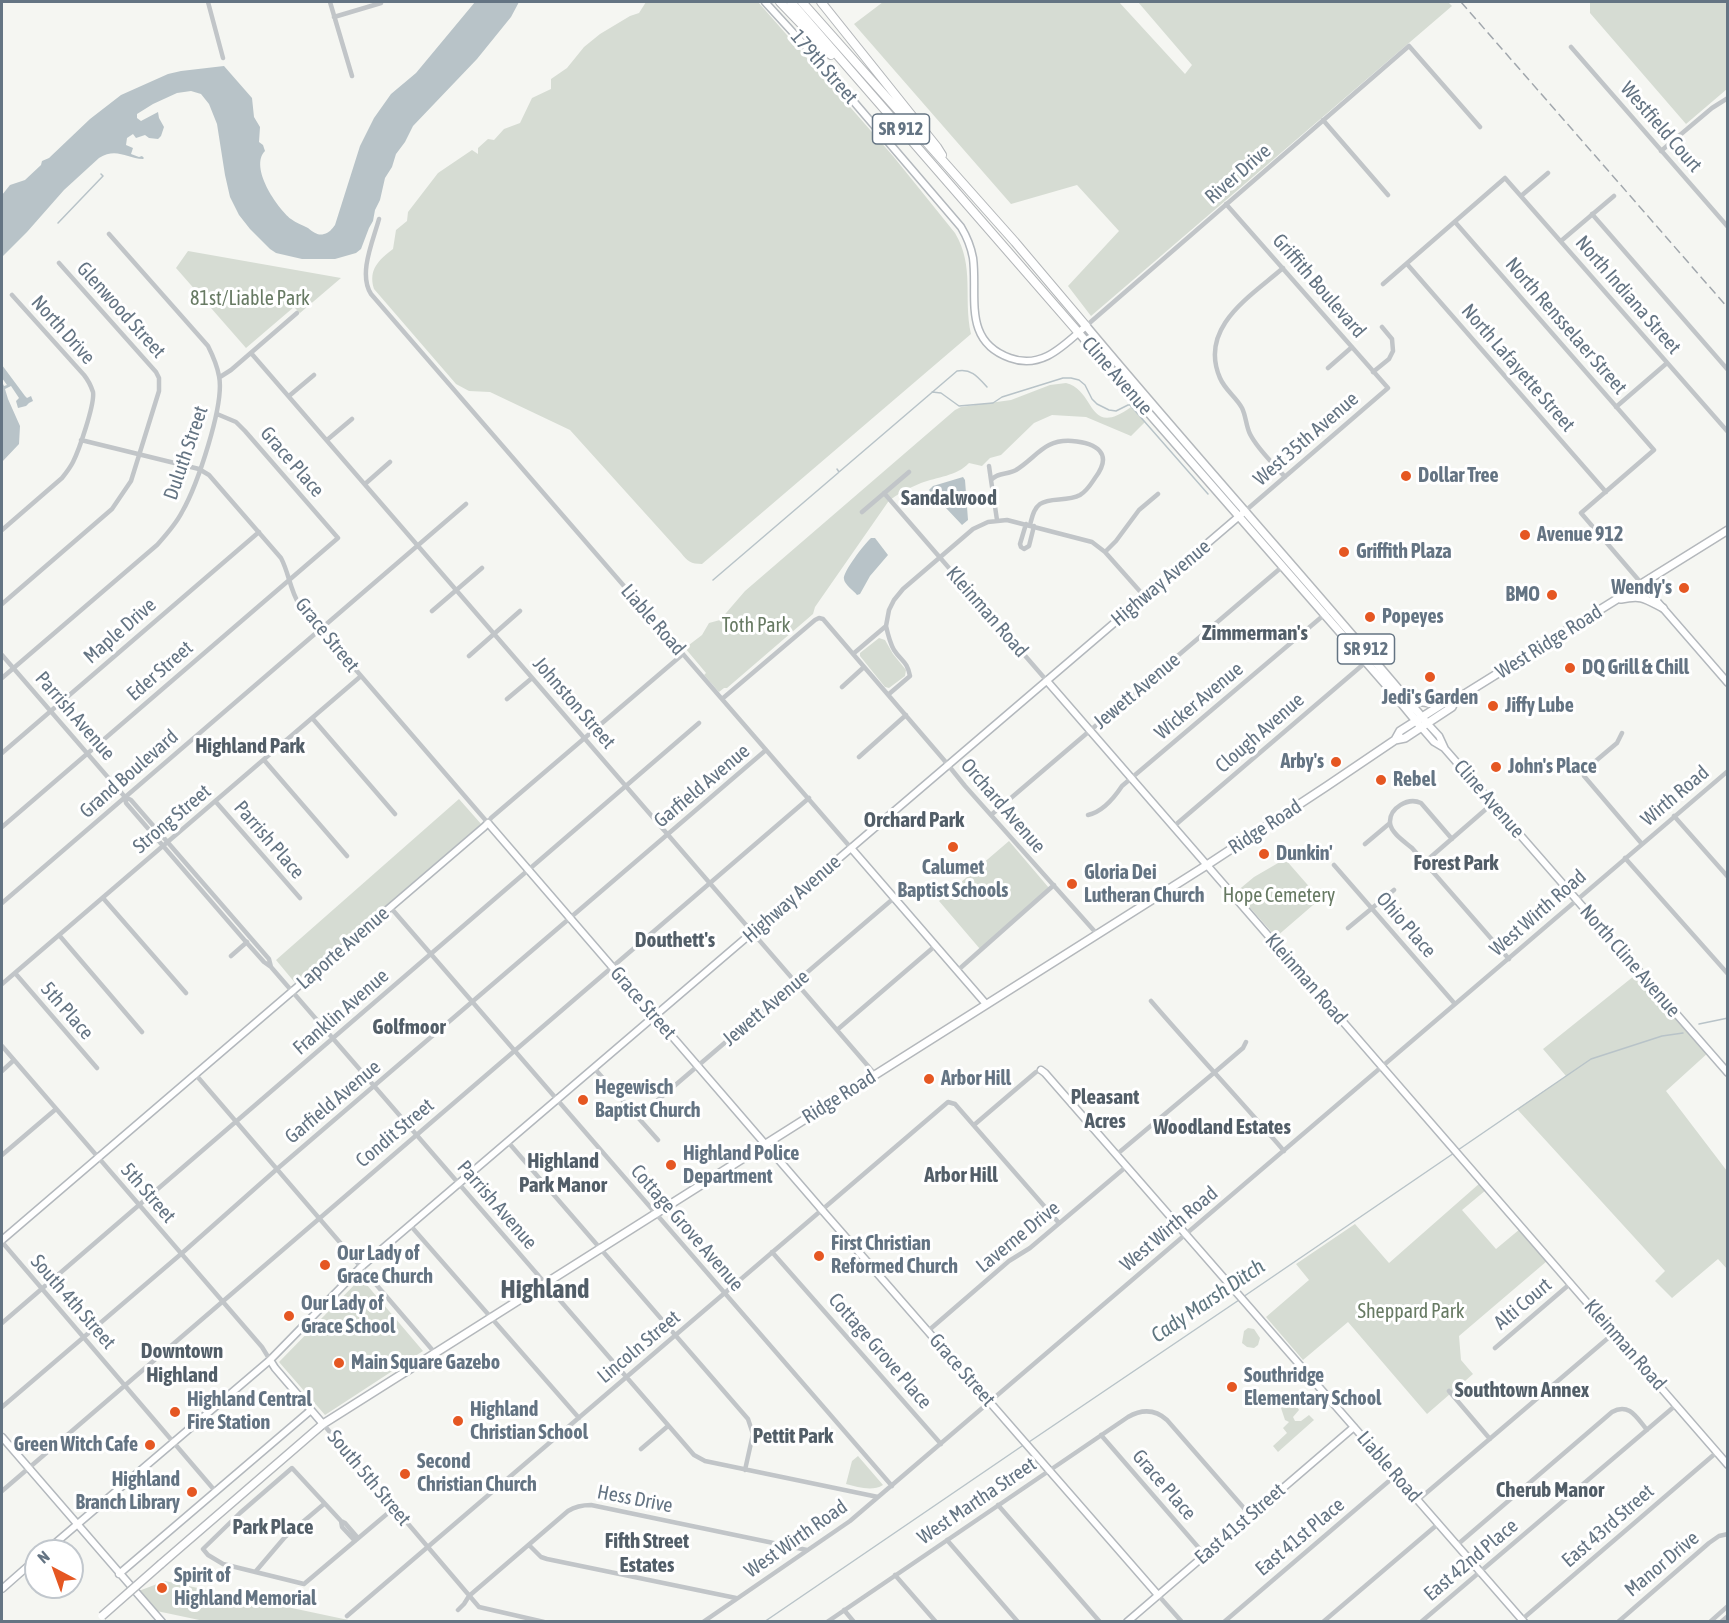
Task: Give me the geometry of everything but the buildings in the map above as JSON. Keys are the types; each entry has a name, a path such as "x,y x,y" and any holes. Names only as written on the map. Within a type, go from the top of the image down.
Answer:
{"highway":[{"path":"780,2 864,86"},
{"name":"Cline Avenue","path":"790,2 1078,333"},
{"name":"Cline Avenue","path":"802,2 1015,242 1086,326"},
{"path":"821,2 938,147 950,170"}],"main road":[{"name":"Cline Avenue","path":"1086,326 1283,566 1401,690 1421,722"},
{"name":"Cline Avenue","path":"1078,333 1242,514 1328,612 1366,662 1421,722"},
{"name":"West Ridge Road","path":"1421,722 1452,700 1728,530"},
{"path":"1616,600 1635,596 1643,597 1663,608"},
{"path":"1401,690 1424,703 1452,700"},
{"name":"Ridge Road","path":"95,1622 323,1424 1207,864 1395,740 1400,731 1421,722"}],"street":[{"path":"208,2 224,58"},
{"path":"330,2 352,76"},
{"name":"179th Street","path":"765,2 819,61 961,227 972,254 974,315 987,344 1008,358 1031,361 1053,353 1086,326"},
{"path":"334,17 381,3"},
{"name":"River Drive","path":"1086,326 1409,46 1480,127"},
{"name":"Westfield Court","path":"1571,47 1728,227"},
{"path":"1661,151 1712,108 1728,98"},
{"path":"1323,120 1388,195"},
{"path":"1521,196 1548,173"},
{"name":"North Indiana Street","path":"1455,222 1505,178 1728,432"},
{"path":"1561,241 1614,196"},
{"name":"Griffith Boulevard","path":"1226,204 1388,388"},
{"path":"1592,214 1728,370"},
{"name":"Liable Road","path":"379,219 365,274 370,294 986,1004"},
{"path":"1383,284 1455,222"},
{"name":"North Rensselaer Street","path":"1455,222 1654,450 1606,492"},
{"name":"Duluth Street","path":"2,678 157,545 182,514 217,414 220,377 208,346 109,234"},
{"name":"Glenwood Street","path":"2,604 112,509 131,481 159,391 159,378 156,372 59,263"},
{"name":"North Lafayette Street","path":"1407,264 1606,492"},
{"path":"1283,268 1225,321 1217,338 1215,356 1219,376 1241,407 1250,433 1285,477"},
{"name":"North Drive","path":"2,530 69,470 93,400 93,392 88,381 12,295"},
{"path":"220,377 297,313"},
{"path":"1373,372 1389,359 1394,351 1392,339 1382,327"},
{"path":"1329,368 1352,347"},
{"name":"Johnston Street","path":"251,353 875,1074"},
{"path":"1616,407 1667,363"},
{"path":"289,396 314,375"},
{"name":"West 35th Avenue","path":"1242,514 1388,388"},
{"name":"Grace Place","path":"217,414 236,422 245,430 338,538"},
{"path":"327,440 352,419"},
{"name":"Grace Street","path":"81,440 199,470 209,475 281,558 293,596 320,630 1182,1622"},
{"path":"991,480 997,474 1013,472 1045,446 1061,440 1086,442 1100,450 1103,465 1085,492 1065,501 1049,500 1040,504 1035,510 1030,525"},
{"path":"365,484 390,462"},
{"path":"988,466 997,520"},
{"path":"862,512 909,472"},
{"path":"1606,492 1581,513 1728,683"},
{"name":"Kleinman Road","path":"884,493 1728,1465"},
{"path":"1105,552 1139,510 1158,494"},
{"name":"Grand Boulevard","path":"2,903 466,504"},
{"name":"Highway Avenue","path":"60,1539 270,1360 361,1267 1242,514"},
{"path":"722,699 819,618 823,619 889,694 910,676 908,666 894,650 888,638 886,626 889,610 894,600 903,589 973,529 997,520 1030,525 1086,540 1105,552 1145,597"},
{"name":"Maple Drive","path":"2,753 259,532"},
{"name":"Eder Street","path":"2,827 338,538"},
{"name":"Jewett Avenue","path":"991,815 1283,566"},
{"path":"432,611 482,568"},
{"path":"469,656 520,611"},
{"name":"Wicker Avenue","path":"1088,815 1096,813 1131,779 1328,612"},
{"path":"853,654 886,626"},
{"name":"Laporte Avenue","path":"2,1241 683,654"},
{"name":"Parrish Avenue","path":"2,655 125,797 126,803 166,844 249,941 264,962 272,967 544,1284 699,1459 878,1497"},
{"name":"Clough Avenue","path":"1173,827 1366,662"},
{"path":"842,687 864,667"},
{"name":"Strong Street","path":"2,984 361,676"},
{"path":"507,699 532,678"},
{"name":"Orchard Avenue","path":"889,694 947,766 1096,934"},
{"path":"859,757 906,715"},
{"path":"313,719 395,814"},
{"name":"Cline Avenue","path":"1421,722 1439,736 1445,749 1533,849"},
{"name":"Franklin Avenue","path":"2,1323 699,723"},
{"path":"1622,733 1617,743 1585,770 1584,775 1642,844"},
{"name":"Garfield Avenue","path":"2,1407 766,750"},
{"path":"264,760 347,856"},
{"name":"Wirth Road","path":"1642,844 1728,771"},
{"path":"1723,775 1728,781"},
{"name":"Condit Street","path":"2,1491 808,798"},
{"path":"1365,844 1390,823 1398,808 1407,802 1416,801 1421,803 1452,839"},
{"name":"Parrish Place","path":"216,802 300,898"},
{"path":"1425,862 1493,803"},
{"path":"1674,816 1728,877"},
{"path":"1390,823 1401,839 1425,862 1509,959"},
{"name":"West Wirth Road","path":"703,1622 850,1521 1642,844"},
{"name":"North Cline Avenue","path":"1533,849 1728,1073"},
{"path":"1625,858 1728,974"},
{"name":"Ohio Place","path":"1334,865 1455,1004"},
{"path":"957,971 1054,885"},
{"path":"1348,928 1394,890"},
{"path":"103,898 186,993"},
{"name":"Jewett Avenue","path":"638,1117 894,898"},
{"name":"Cottage Grove Avenue","path":"391,908 892,1486"},
{"path":"58,935 142,1032"},
{"path":"231,956 249,941"},
{"path":"837,1030 935,946"},
{"name":"5th Place","path":"15,973 97,1068"},
{"path":"1150,1001 1284,1151"},
{"path":"1116,1155 1243,1048 1246,1042"},
{"name":"5th Street","path":"2,1046 262,1347 270,1360"},
{"path":"2,1071 14,1060"},
{"path":"594,1068 658,1140"},
{"path":"1041,1070 974,1125 1059,1223"},
{"name":"Liable Road","path":"1041,1070 1522,1621"},
{"path":"196,1075 435,1353"},
{"name":"Lincoln Street","path":"347,1616 945,1104 951,1102 955,1104 974,1125"},
{"path":"2,1155 56,1108"},
{"path":"508,1142 748,1419 753,1434 745,1470"},
{"name":"Laverne Drive","path":"928,1331 1127,1166"},
{"path":"410,1225 579,1418"},
{"name":"South 4th Street","path":"2,1241 216,1492"},
{"name":"Cottage Grove Place","path":"772,1252 941,1444"},
{"name":"Alti Court","path":"1495,1348 1571,1283"},
{"path":"1418,1500 1614,1333"},
{"name":"South 5th Street","path":"270,1360 479,1607 544,1622"},
{"path":"1449,1391 1490,1439"},
{"name":"East 42nd Place","path":"1421,1622 1676,1405"},
{"path":"1457,1545 1612,1412 1619,1408 1626,1408 1647,1430"},
{"path":"120,1574 311,1410"},
{"name":"West Martha Street","path":"827,1622 1134,1414 1147,1411 1159,1414 1167,1420 1250,1515"},
{"path":"641,1449 668,1426"},
{"name":"East 41st Street","path":"1127,1622 1354,1427"},
{"name":"Grace Place","path":"1101,1435 1205,1555"},
{"path":"2,1437 162,1622"},
{"name":"East 43rd Street","path":"1522,1621 1717,1452"},
{"path":"357,1539 342,1527 341,1521 292,1468 203,1549 208,1556 223,1564 304,1584 394,1508"},
{"name":"East 41st Place","path":"1224,1622 1396,1475"},
{"path":"256,1571 285,1537 324,1504"},
{"name":"Hess Drive","path":"458,1610 469,1596 575,1507 591,1505 808,1550"},
{"path":"999,1505 1100,1622"},
{"path":"1323,1622 1438,1524"},
{"name":"Manor Drive","path":"1617,1622 1709,1543 1719,1536 1728,1534"},
{"path":"947,1540 1018,1622"},
{"path":"529,1545 541,1557 547,1559 737,1598"},
{"path":"2,1589 24,1570"},
{"path":"895,1575 936,1622"},
{"path":"1710,1622 1728,1606"},
{"path":"844,1610 854,1622"},
{"path":"1721,1622 1728,1616"}],"green space":[{"path":"646,2 758,2 893,156 955,233 967,270 971,334 702,564 692,563 685,558 570,430 490,392 469,391 456,384 374,289 372,276 383,257 393,249 396,230 407,221 408,212 438,173 472,150 478,154 478,148 488,139 494,140 504,129 520,123 532,98 551,89 551,79 567,68 584,47 600,34 639,13"},
{"path":"883,2 1119,2 1185,74 1192,65 1138,2 1448,2 1452,6 1091,316 1068,286 1119,231 1077,185 1011,204 854,24"},
{"path":"1590,2 1727,2 1727,89 1686,124 1590,13"},
{"name":"81st/Liable Park","path":"188,251 341,278 300,313 294,307 246,348 176,268"},
{"name":"Toth Park","path":"1066,383 1076,387 1099,415 1106,418 1131,407 1145,422 1131,436 1086,417 1052,415 1034,423 1001,455 990,458 982,466 969,463 953,473 903,491 888,502 815,607 813,614 727,688 719,692 704,675 706,673 685,648 702,635 709,623 720,620 745,591 955,410 961,407 1011,400 1050,385"},
{"path":"879,638 885,640 906,670 905,676 889,688 885,687 860,656 860,653"},
{"path":"459,799 482,825 296,984 276,960"},
{"name":"Orchard Park","path":"1009,841 1049,888 980,949 939,901"},
{"name":"Hope Cemetery","path":"1285,859 1320,899 1276,937 1236,892 1254,877"},
{"path":"1639,972 1709,1052 1666,1091 1727,1171 1727,1269 1718,1259 1672,1298 1655,1281 1665,1271 1517,1109 1566,1076 1543,1049"},
{"name":"Sheppard Park","path":"1480,1183 1486,1190 1462,1210 1496,1249 1520,1229 1547,1261 1459,1336 1461,1360 1473,1374 1427,1414 1348,1322 1303,1360 1266,1317 1309,1280 1296,1264 1355,1224 1389,1263"},
{"path":"361,1278 423,1351 325,1415 279,1362"},
{"path":"1248,1328 1254,1329 1260,1338 1258,1345 1254,1348 1242,1343 1244,1331"},
{"path":"1288,1401 1295,1403 1299,1410 1293,1417 1295,1421 1301,1421 1309,1415 1314,1420 1278,1452 1273,1446 1287,1433 1283,1428 1289,1422 1285,1420 1281,1408"},
{"name":"Pettit Park","path":"858,1456 883,1485 870,1489 846,1484 852,1461"},
{"path":"165,1581 353,1621 204,1621 152,1610 136,1592"}],"shaded area":[{"path":"475,2 519,2 511,17 477,59 413,126 385,178 373,221 361,249 356,253 335,259 302,259 276,253 270,249 239,215 230,197 217,124 209,104 201,94 191,91 177,93 137,114 137,118 141,121 158,112 164,127 158,139 145,135 136,138 133,134 127,138 126,145 133,148 131,154 142,156 143,159 117,153 99,158 64,190 2,257 2,195 10,185 25,180 41,165 42,161 49,158 90,119 121,95 168,74 224,66 252,98 254,117 260,127 259,142 265,151 260,167 272,197 285,214 293,220 318,234 327,233 335,225 360,146 374,118 391,94 416,73"},
{"path":"2,365 25,396 27,398 31,396 33,401 18,408 16,401 19,398 11,386 5,389 20,426 19,444 2,462 2,382 4,386 7,385 2,378"},
{"path":"963,477 968,520 962,525 929,490 933,486"},
{"path":"871,538 875,538 888,555 857,595 846,583 844,576 854,558"}],"waterway":[{"path":"58,223 103,176 101,174"},
{"path":"837,469 839,472 957,371 970,372 987,387"},
{"path":"932,392 941,393 959,406 993,403 1002,397 1063,378 1079,380 1085,385 1092,399 1109,410 1116,411 1130,405 1208,494"},
{"path":"713,580 838,473"},
{"name":"Cady Marsh Ditch","path":"1699,1024 1728,1018"},
{"name":"Cady Marsh Ditch","path":"1458,1150 1591,1059 1662,1036 1683,1033"},
{"name":"Cady Marsh Ditch","path":"1243,1297 1454,1153"},
{"name":"Cady Marsh Ditch","path":"1029,1442 1239,1300"},
{"name":"Cady Marsh Ditch","path":"764,1622 1025,1444"}],"railway":[{"path":"1461,2 1728,308"}],"place":[{"name":"Dollar Tree","path":"1406,476"},
{"name":"Avenue 912","path":"1525,535"},
{"name":"Griffith Plaza","path":"1344,552"},
{"name":"Wendy's","path":"1684,588"},
{"name":"BMO","path":"1552,595"},
{"name":"Popeyes","path":"1370,617"},
{"name":"DQ Grill & Chill","path":"1570,668"},
{"name":"Jedi's Garden","path":"1430,677"},
{"name":"Jiffy Lube","path":"1493,706"},
{"name":"Arby's","path":"1336,762"},
{"name":"John's Place","path":"1496,767"},
{"name":"Rebel","path":"1381,780"},
{"name":"Calumet Baptist Schools","path":"953,847"},
{"name":"Dunkin'","path":"1264,854"},
{"name":"Gloria Dei Lutheran Church","path":"1072,884"},
{"name":"Arbor Hill","path":"929,1079"},
{"name":"Hegewisch Baptist Church","path":"583,1100"},
{"name":"Highland Police Department","path":"671,1165"},
{"name":"First Christian Reformed Church","path":"819,1256"},
{"name":"Our Lady of Grace Church","path":"325,1265"},
{"name":"Our Lady of Grace School","path":"289,1316"},
{"name":"Main Square Gazebo","path":"339,1363"},
{"name":"Southridge Elementary School","path":"1232,1387"},
{"name":"Highland Central Fire Station","path":"175,1412"},
{"name":"Highland Christian School","path":"458,1421"},
{"name":"Green Witch Cafe","path":"150,1445"},
{"name":"Second Christian Church","path":"405,1474"},
{"name":"Highland Branch Library","path":"192,1492"},
{"name":"Spirit of Highland Memorial","path":"162,1588"}],"district":[{"name":"Sandalwood","path":"949,498"},
{"name":"Zimmerman's","path":"1255,633"},
{"name":"Highland Park","path":"250,746"},
{"name":"Orchard Park","path":"914,820"},
{"name":"Forest Park","path":"1456,863"},
{"name":"Douthett's","path":"675,940"},
{"name":"Golfmoor","path":"409,1027"},
{"name":"Pleasant Acres","path":"1105,1109"},
{"name":"Woodland Estates","path":"1222,1127"},
{"name":"Highland Park Manor","path":"563,1173"},
{"name":"Arbor Hill","path":"961,1175"},
{"name":"Highland","path":"545,1290"},
{"name":"Downtown Highland","path":"182,1363"},
{"name":"Southtown Annex","path":"1522,1390"},
{"name":"Pettit Park","path":"793,1436"},
{"name":"Cherub Manor","path":"1550,1490"},
{"name":"Park Place","path":"273,1527"},
{"name":"Fifth Street Estates","path":"647,1553"}]}
